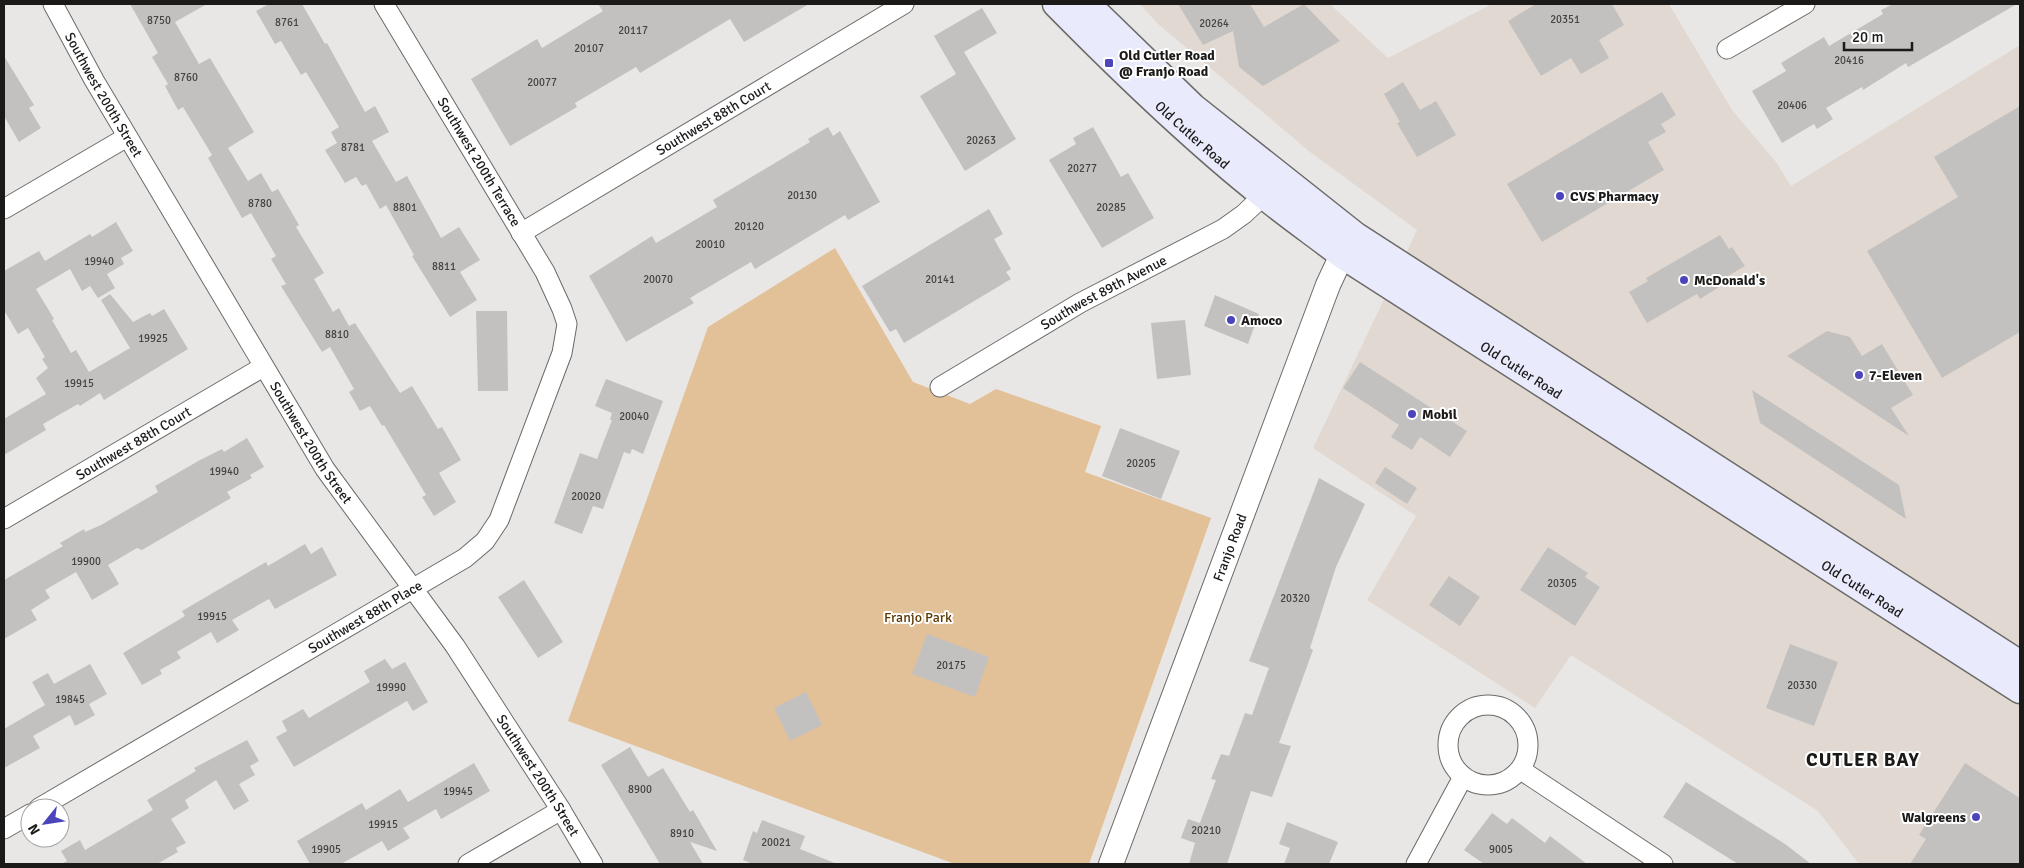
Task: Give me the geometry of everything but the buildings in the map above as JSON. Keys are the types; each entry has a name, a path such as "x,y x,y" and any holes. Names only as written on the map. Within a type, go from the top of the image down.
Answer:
{"main road":[{"name":"Old Cutler Road","path":"1056,4 1098,31 1194,107 1349,246"},
{"name":"Old Cutler Road","path":"1087,4 1098,31 1153,100 1264,196 1349,246 1984,654 2020,690"},
{"name":"Old Cutler Road","path":"1984,654 2020,664"}],"street":[{"name":"Southwest 200th Street","path":"53,4 127,136 325,469 455,646 561,810 593,864"},
{"name":"Southwest 200th Terrace","path":"384,4 521,232 554,291 567,324"},
{"name":"Southwest 88th Court","path":"521,232 904,4"},
{"path":"1726,49 1804,4"},
{"path":"4,209 127,136"},
{"name":"Southwest 89th Avenue","path":"940,387 1080,303 1222,229 1244,214 1264,196"},
{"name":"Franjo Road","path":"1111,864 1328,285 1349,246"},
{"name":"Southwest 88th Place","path":"56,798 478,549 499,520 562,353 567,324"},
{"name":"Southwest 88th Court","path":"4,519 263,367"},
{"path":"1482,705 1496,706 1509,710 1519,719 1526,731 1529,744 1527,758 1521,770 1512,779 1500,784 1487,786 1474,783 1463,777 1454,767 1449,755 1448,742 1451,728 1464,713 1482,705"},
{"path":"1521,770 1663,864"},
{"path":"1416,864 1463,777"},
{"path":"468,864 561,810"},
{"path":"4,829 20,820"}],"shaded area":[{"path":"1140,4 1330,4 1388,58 1492,4 1669,4 1732,110 1776,162 1791,186 2020,45 2020,864 1859,864 1818,811 1571,655 1535,708 1367,600 1416,516 1313,448 1417,230 1310,152 1158,24"}],"green space":[{"name":"Franjo Park","path":"835,248 913,382 970,404 996,389 1101,426 1085,472 1211,518 1089,864 955,864 568,721 708,327"}],"place":[{"name":"Old Cutler Road @ Franjo Road","path":"1109,63"},
{"name":"CVS Pharmacy","path":"1560,196"},
{"name":"McDonald's","path":"1684,280"},
{"name":"Amoco","path":"1231,320"},
{"name":"7-Eleven","path":"1859,375"},
{"name":"Mobil","path":"1412,414"},
{"name":"Walgreens","path":"1976,817"}],"district":[{"name":"CUTLER BAY","path":"1863,760"}]}
